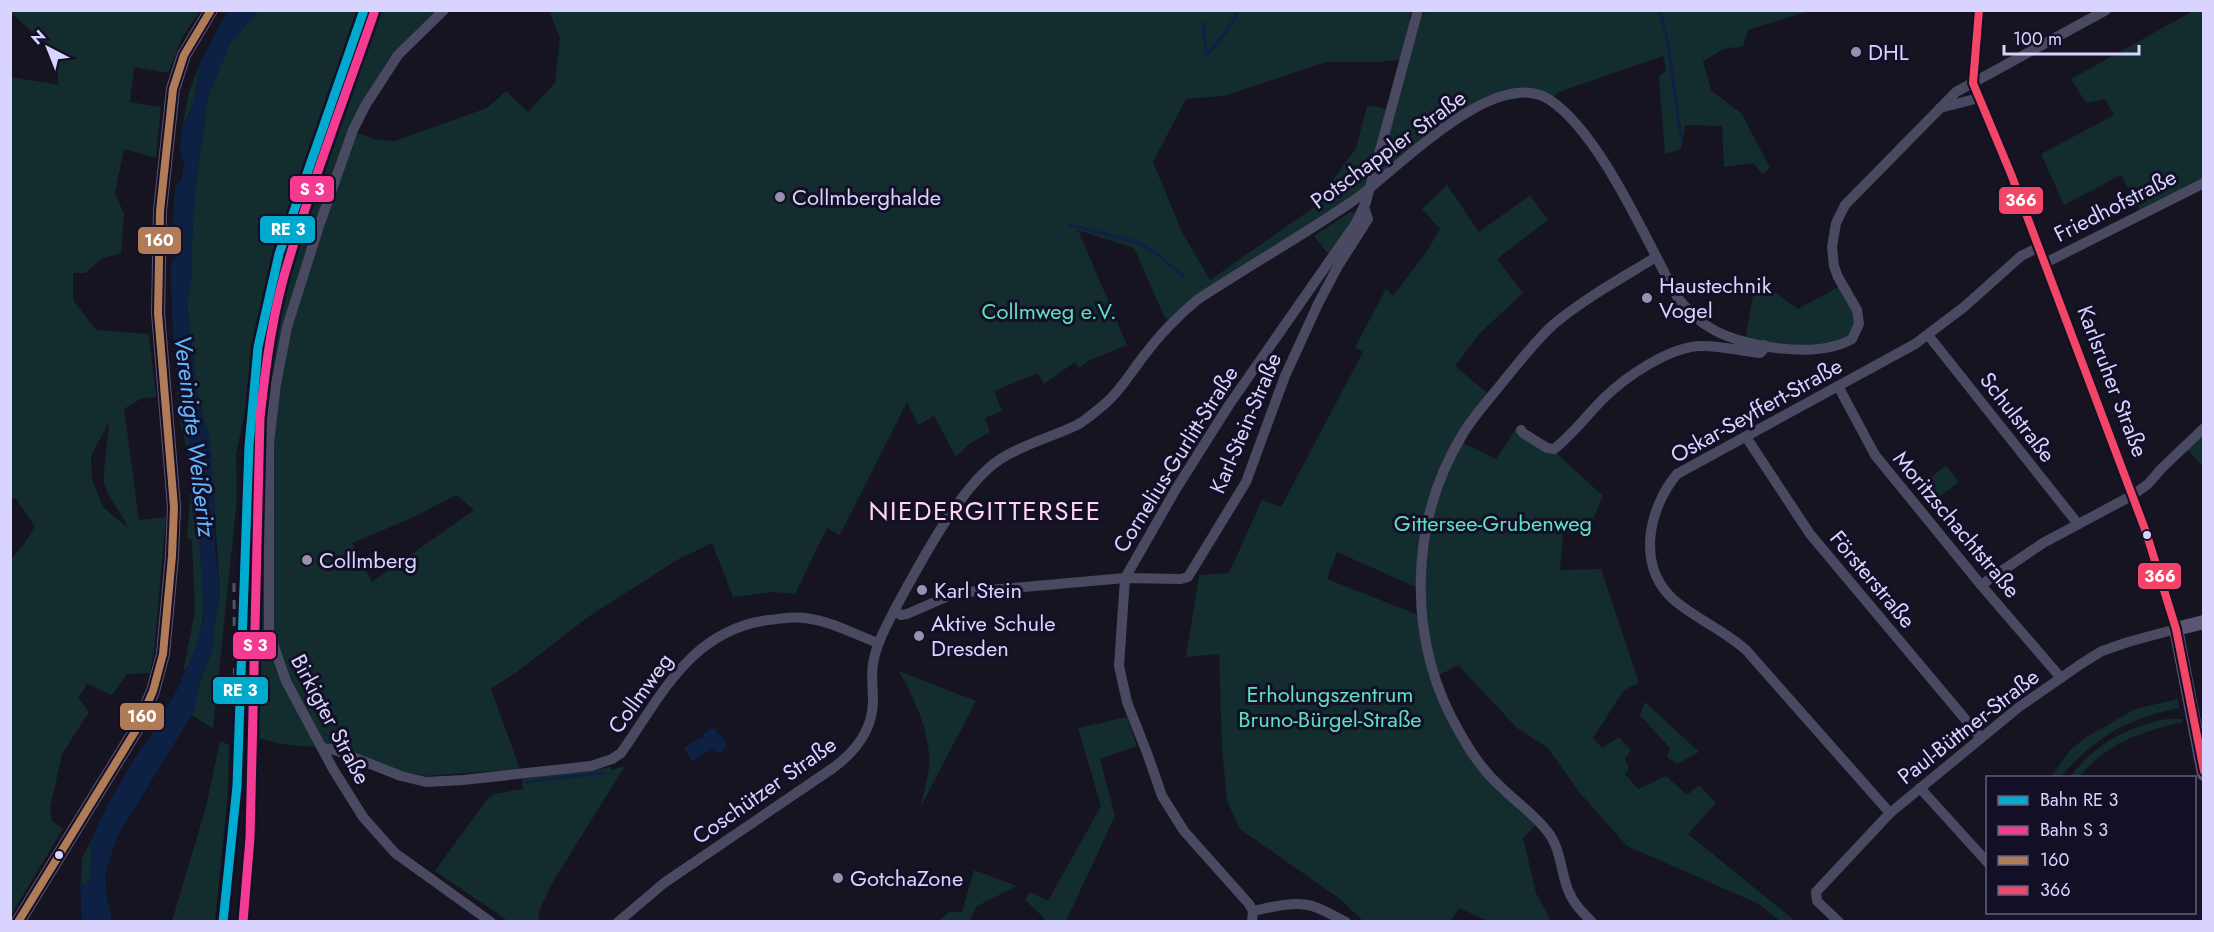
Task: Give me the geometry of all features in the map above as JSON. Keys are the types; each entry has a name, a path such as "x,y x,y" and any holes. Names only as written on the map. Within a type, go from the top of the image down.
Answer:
{"main road":[{"path":"18,921 136,730 153,691 163,654 174,507 158,313 160,211 173,90 184,55 211,10"},
{"path":"2176,629 2204,622"},
{"name":"Karlsruher Straße","path":"2176,629 2204,774"}],"street":[{"name":"Birkigter Straße","path":"444,10 398,55 364,105 319,226 287,327 276,384 269,443 269,632 286,681 358,809 395,853 491,921"},
{"name":"Cornelius-Gurlitt-Straße","path":"1252,916 1249,904 1184,831 1162,796 1127,702 1119,666 1125,578 1174,492 1229,405 1356,223 1364,207 1418,10"},
{"name":"Karlsruher Straße","path":"1979,10 1973,83 2039,247 2133,495 2176,629"},
{"name":"Potschappler Straße","path":"874,656 894,611 924,558 977,478 1020,448 1079,424 1092,415 1114,396 1172,321 1197,300 1368,191 1421,145 1456,119 1495,99 1517,93 1533,93 1544,97 1559,107 1586,138 1611,175 1678,298 1699,320 1719,333 1764,345 1791,350 1817,350 1843,344 1855,334 1859,324 1857,310 1838,277 1832,257 1836,224 1851,197 1956,92 2106,10"},
{"path":"1940,108 1979,98"},
{"name":"Friedhofstraße","path":"2045,263 2204,183"},
{"name":"Karl-Stein-Straße","path":"894,611 901,615 907,614 940,599 963,593 1125,578 1181,579 1188,577 1246,482 1285,376 1318,304 1338,266 1368,219 1364,207"},
{"name":"Oskar-Seyffert-Straße","path":"1890,813 1746,650 1722,630 1675,600 1665,589 1658,577 1652,557 1651,526 1657,506 1677,474 1897,355 1964,307 2021,256 2039,247"},
{"path":"1592,921 1579,909 1568,890 1557,847 1552,837 1488,774 1466,743 1445,703 1428,647 1420,603 1420,574 1424,536 1441,477 1464,431 1532,346 1555,324 1589,299 1656,257"},
{"name":"Schulstraße","path":"1928,335 2078,524"},
{"path":"1521,430 1547,448 1554,448 1606,396 1633,375 1660,359 1700,346 1760,353 1764,345"},
{"name":"Moritzschachtstraße","path":"1838,386 1875,455 1981,585 2061,678"},
{"path":"1981,585 2043,543 2133,495 2148,484 2204,429"},
{"name":"Försterstraße","path":"1746,437 1810,534 1981,738"},
{"name":"Collmweg","path":"322,748 335,750 401,776 426,782 463,780 591,765 612,759 621,753 678,671 706,645 730,630 758,622 803,617 842,627 878,644"},
{"name":"Paul-Büttner-Straße","path":"1839,921 1815,897 1819,887 1890,813 1981,738 2061,678 2102,651 2176,629"},
{"name":"Coschützer Straße","path":"625,919 664,884 850,756 866,734 870,721 873,704 874,656"},
{"path":"1920,788 1986,860"},
{"path":"1252,916 1280,906 1305,905 1346,921"}],"green space":[{"path":"11,10 200,11 183,36 168,73 134,67 130,102 161,107 156,158 124,149 115,193 124,214 121,254 102,258 85,273 73,273 73,300 96,330 149,334 156,397 142,398 124,409 139,520 166,517 154,652 150,673 127,674 112,695 87,684 78,698 89,712 62,754 50,809 52,821 63,829 11,915 11,559 35,526 16,499 11,498 11,77 59,85 54,51 11,13","holes":["109,422 104,483 128,528 103,507 92,479 91,456"]},
{"name":"Collmweg e.V.","path":"1431,10 1809,11 1748,30 1743,46 1724,49 1703,61 1711,90 1742,114 1770,168 1763,174 1753,163 1724,167 1722,126 1685,125 1681,149 1665,154 1659,77 1666,70 1663,56 1559,92 1550,100 1539,95 1482,105 1391,172 1172,321 1165,318 1134,248 1078,230 1127,345 1090,360 1079,368 1075,362 1044,384 1038,373 994,391 1002,411 985,418 990,432 969,444 956,457 934,416 918,425 907,402 840,535 827,528 795,594 775,592 733,597 712,543 677,560 588,617 517,672 491,689 520,769 424,776 371,764 322,748 282,744 254,737 258,480 261,416 269,354 283,291 302,229 376,11 444,11 398,55 353,131 373,139 395,141 487,108 506,91 528,112 555,83 560,38 549,11 1411,11 1409,20","holes":["1405,59 1389,111 1380,107 1367,106 1356,148 1313,208 1210,280 1182,232 1153,162 1186,99 1224,96 1326,62 1379,62","456,495 474,510 372,582 352,543 412,518"]},
{"path":"258,11 359,11 284,225 270,271 251,354 245,412 236,454 237,499 213,729 192,715 199,684 214,646 213,630 220,595 210,441 197,392 187,304 192,276 195,191 208,96 230,43"},
{"path":"2193,11 2203,11 2203,188 2142,214 2121,175 2064,205 2041,154 2114,115 2105,99 2086,103 2071,79"},
{"path":"199,65 193,103 183,124 189,92"},
{"path":"1447,185 1479,232 1530,195 1548,220 1497,259 1523,293 1480,333 1455,366 1491,396 1459,441 1496,459 1517,427 1552,449 1603,496 1588,529 1563,534 1560,570 1601,569 1639,683 1624,690 1593,738 1602,748 1619,737 1631,750 1625,759 1629,768 1625,774 1638,789 1666,776 1687,795 1699,785 1716,803 1688,834 1793,919 1790,921 1780,921 1759,904 1627,846 1579,792 1548,748 1517,728 1458,665 1436,677 1476,759 1539,822 1523,838 1536,893 1551,921 1488,921 1459,908 1451,921 1363,921 1340,899 1240,829 1227,801 1222,747 1219,654 1186,657 1199,575 1229,573 1262,500 1281,507 1363,352 1355,347 1386,289 1393,296 1427,251 1440,229 1422,209","holes":["1337,552 1420,589 1421,616 1327,579"]},
{"path":"1350,212 1354,213 1354,217 1329,255 1314,236"},
{"path":"1756,279 1798,309 1842,285 1851,299 1857,330 1831,348 1745,341"},
{"path":"177,384 188,415 187,448 180,422"},
{"path":"2203,433 2203,467 2187,449"},
{"path":"1946,465 1959,482 1929,505 1916,489"},
{"path":"191,489 202,558 204,609 194,655 183,673 195,611 192,540 187,538"},
{"path":"899,671 976,701 921,806 929,767 928,744 918,711"},
{"path":"2178,699 2179,708 2144,718 2113,732 2086,751 2061,776 2052,776 2070,750 2085,738 2135,709"},
{"path":"1645,702 1699,752 1677,764 1667,757 1670,748 1640,715"},
{"path":"1127,717 1137,746 1100,759 1115,816 1066,921 1044,921 1044,918 1025,900 1030,892 1048,901 1101,806 1078,728"},
{"path":"2182,719 2182,722 2126,740 2102,755 2080,776 2071,776 2101,746 2125,732 2153,722"},
{"path":"220,741 229,745 228,794 215,921 172,921 206,807"},
{"path":"625,766 551,885 540,909 538,921 508,921 435,871 488,798 494,794 523,789 522,779 611,767 611,770"},
{"path":"92,839 90,881 81,884 82,858"},
{"path":"974,870 1017,886 977,906 969,921 938,921 949,912 962,912"}],"water":[{"name":"Vereinigte Weißeritz","path":"230,10 258,11 230,43 208,96 195,191 192,276 187,304 197,392 210,441 214,486 215,548 220,595 213,630 214,646 199,684 194,711 119,834 110,857 105,877 112,921 82,921 80,884 90,880 92,839 113,795 177,690 196,646 204,617 200,551 187,448 188,422 183,397 177,382 171,263 176,257 173,222 175,188 182,179 184,164 180,150 183,124 189,115 197,88 199,65 221,22"},
{"path":"712,728 727,745 722,752 716,752 712,748 692,762 684,748 704,738 703,734"}],"waterway":[{"path":"1203,23 1206,54 1208,54 1229,28 1239,10"},
{"path":"1660,10 1668,44 1681,139"},
{"path":"1069,225 1137,242 1157,254 1184,277"},
{"path":"526,782 603,773"}],"railway":[{"path":"234,583 235,800"}],"transit line":[{"name":"160","path":"18,922 136,730 153,691 163,654 174,507 158,313 160,211 173,89 184,55 211,10"},
{"path":"223,922 237,786 249,446 258,347 279,254 364,10"},
{"name":"366","path":"1979,10 1973,83 2011,174 2146,532 2176,629 2204,771"},
{"path":"243,922 250,838 260,418 268,356 279,296 290,256 374,13"}],"place":[{"name":"DHL","path":"1856,52"},
{"name":"Collmberghalde","path":"780,197"},
{"name":"Haustechnik Vogel","path":"1647,298"},
{"name":"Collmberg","path":"307,560"},
{"name":"Karl Stein","path":"922,590"},
{"name":"Aktive Schule Dresden","path":"919,636"},
{"name":"GotchaZone","path":"838,878"}],"district":[{"name":"NIEDERGITTERSEE","path":"985,511"}],"park label":[{"name":"Gittersee-Grubenweg","path":"1493,523"},
{"name":"Erholungszentrum Bruno-Bürgel-Straße","path":"1330,706"}]}
